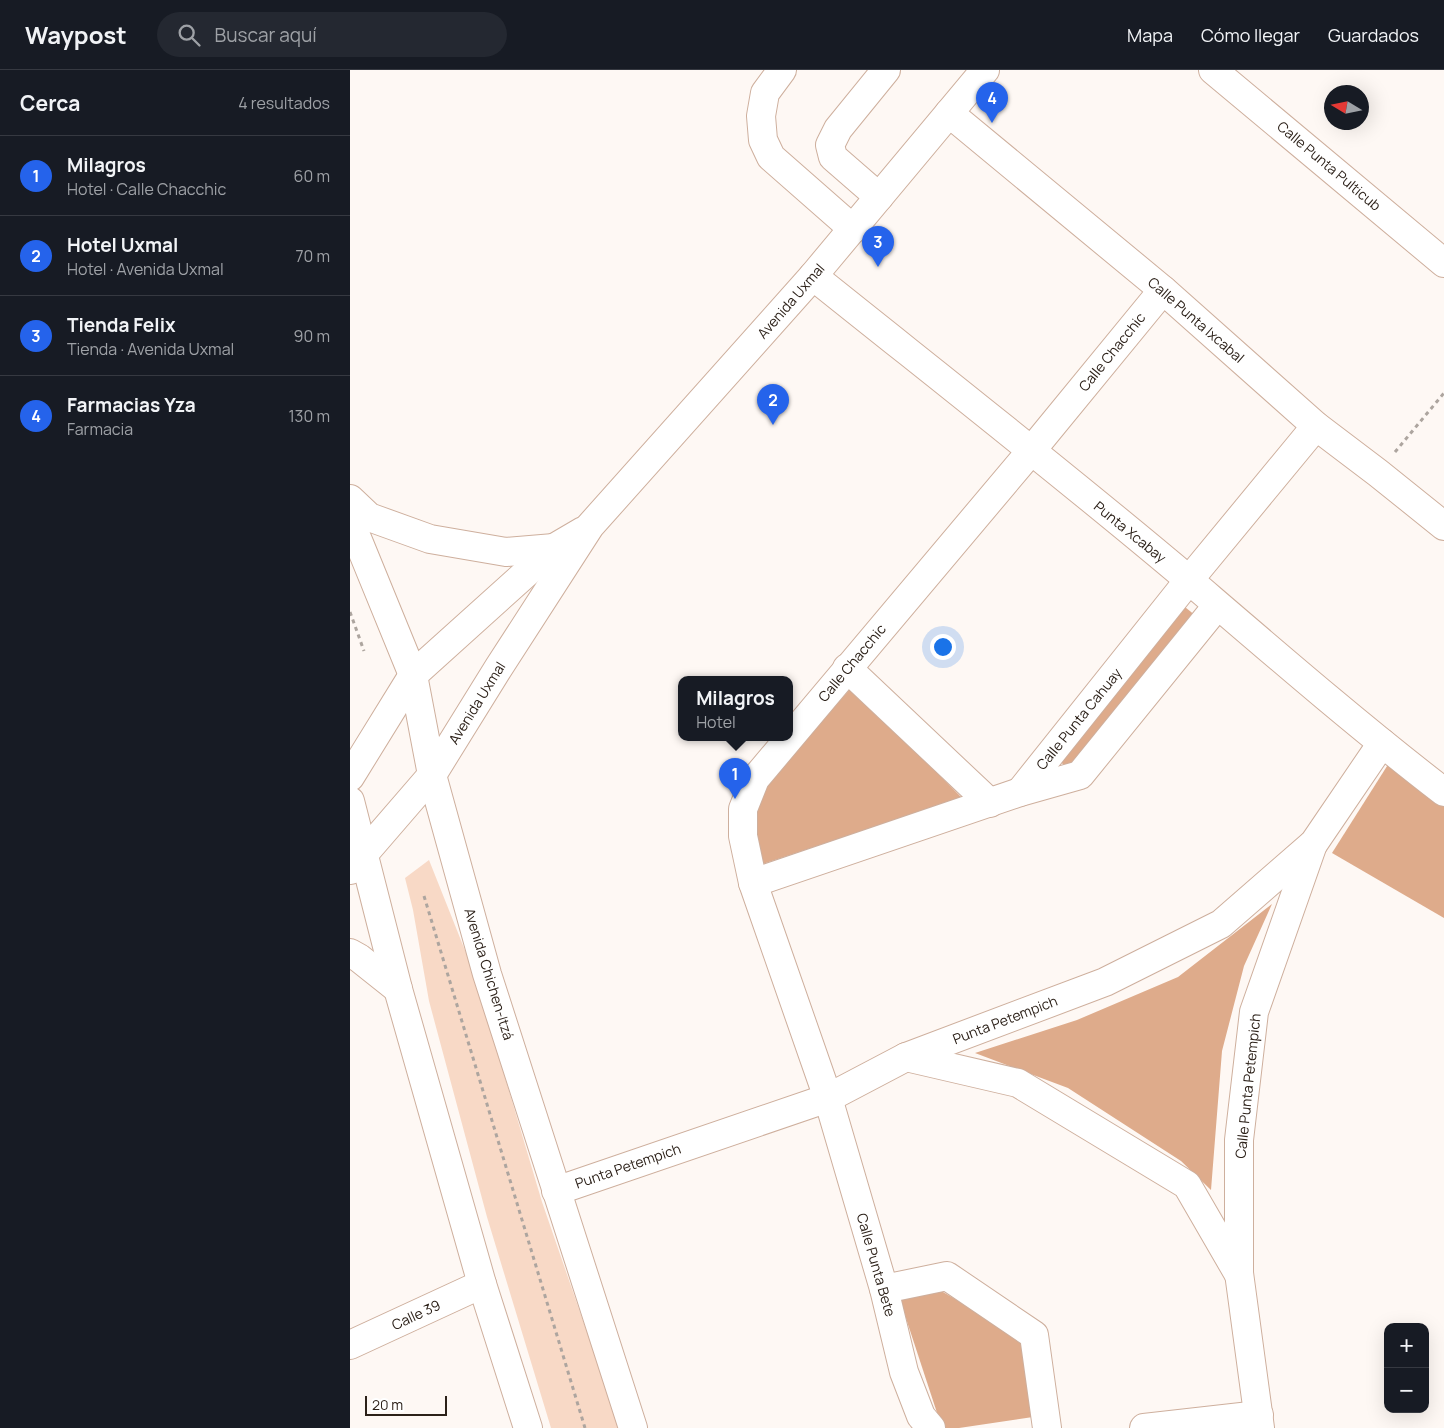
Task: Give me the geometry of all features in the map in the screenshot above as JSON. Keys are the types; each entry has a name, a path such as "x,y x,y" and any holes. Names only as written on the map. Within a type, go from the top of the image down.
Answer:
{"street":[{"path":"782,70 765,93 761,116 763,140 772,157 853,229"},
{"path":"879,197 833,157 830,145 838,129 886,70"},
{"name":"Avenida Uxmal","path":"356,863 432,775 590,526 813,276 985,70"},
{"name":"Calle Punta Pulticub","path":"1214,70 1444,263"},
{"name":"Calle Punta Ixcabal","path":"949,113 1163,290 1316,426 1444,526"},
{"name":"Punta Xcabay","path":"813,276 1032,451 1189,580 1217,606 1382,743 1444,792"},
{"name":"Calle Chacchic","path":"793,733 1032,451 1163,290"},
{"name":"Calle Punta Cahuay","path":"1020,792 1189,580 1316,426"},
{"path":"350,499 369,517 430,540 506,552 554,548"},
{"name":"Avenida Chichen-Itzá","path":"350,521 413,675 432,775 487,974 633,1428"},
{"name":"Avenida Uxmal","path":"350,778 413,675 554,548 590,526"},
{"path":"753,884 1020,792 1080,775 1217,606"},
{"path":"847,668 990,803"},
{"name":"Calle Chacchic","path":"786,741 755,778 743,808 743,836 753,884 828,1098"},
{"name":"Punta Petempich","path":"556,1190 828,1098 906,1058 1105,982 1221,924 1314,842 1382,743"},
{"path":"350,801 356,863 398,989 482,1284 528,1428"},
{"name":"Calle Punta Petempich","path":"1259,1422 1238,1273 1239,1140 1254,1012 1314,842"},
{"path":"350,953 360,958 398,989"},
{"path":"906,1058 1018,1083 1187,1185 1238,1273"},
{"name":"Calle Punta Bete","path":"828,1098 884,1289 904,1372 921,1416 931,1428"},
{"path":"884,1289 947,1276 1034,1335 1047,1428"},
{"name":"Calle 39","path":"350,1345 482,1284"},
{"path":"1144,1428 1259,1422"}],"path":[{"path":"1378,473 1444,393"},
{"path":"350,612 364,651"},
{"path":"424,896 585,1428"}],"shaded area":[{"path":"1180,603 1196,616 1072,771 1055,758"},
{"path":"853,686 962,798 757,866 749,822 763,782"},
{"path":"1389,763 1444,806 1444,918 1332,853"},
{"path":"429,860 474,973 542,1202 620,1428 551,1428 487,1217 429,1001 413,910 405,878"},
{"path":"1272,904 1244,966 1222,1051 1211,1190 1181,1161 1068,1088 975,1053 1077,1020 1178,977"},
{"path":"936,1288 1023,1338 1033,1417 959,1428 942,1428 899,1297"}],"place":[{"name":"Farmacias Yza","path":"992,123"},
{"name":"Tienda Felix","path":"878,267"},
{"name":"Hotel Uxmal","path":"773,425"},
{"name":"Milagros","path":"735,799"}]}
